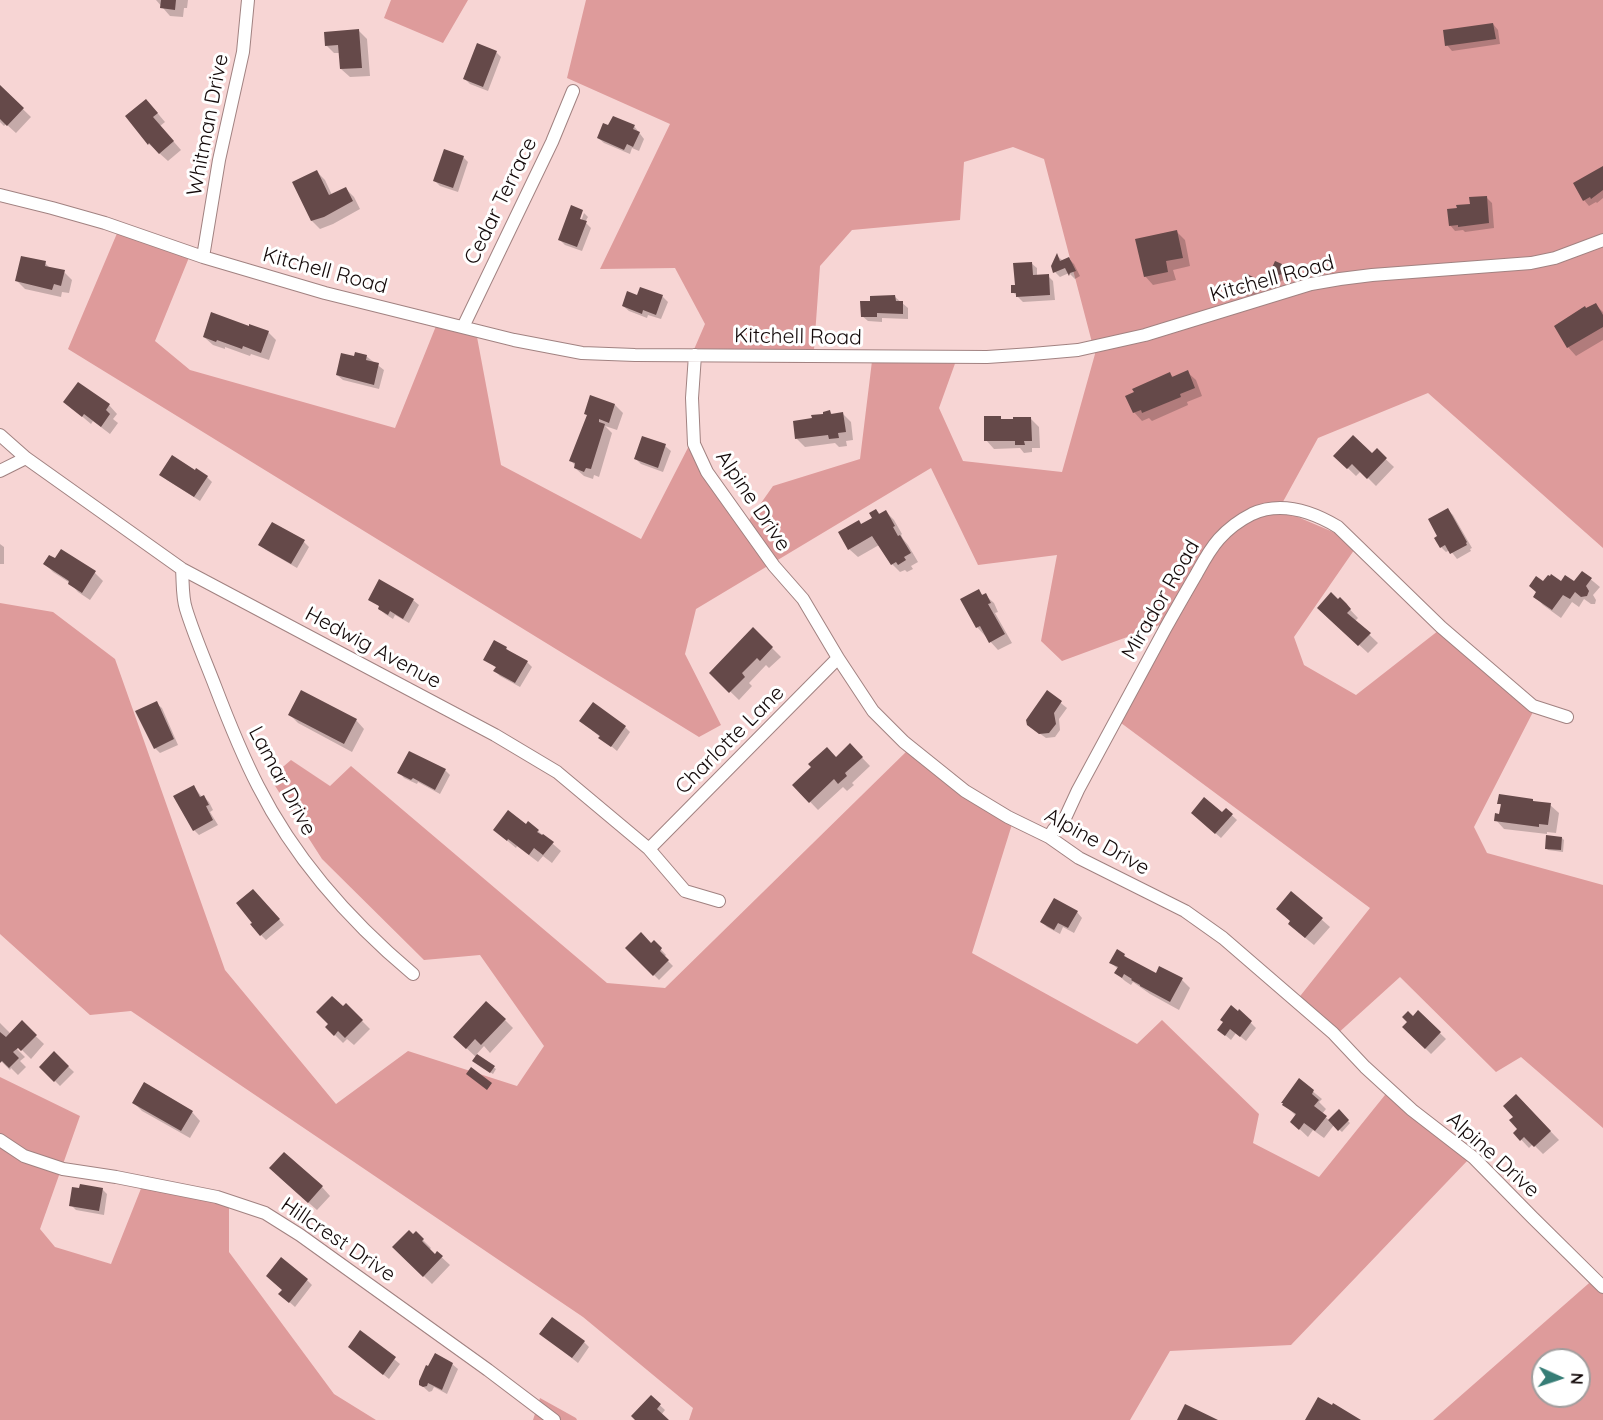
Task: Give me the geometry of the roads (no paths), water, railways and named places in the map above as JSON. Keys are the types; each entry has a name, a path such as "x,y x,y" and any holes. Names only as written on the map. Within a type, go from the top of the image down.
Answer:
{"street":[{"name":"Whitman Drive","path":"203,257 219,160 243,52 248,0"},
{"name":"Cedar Terrace","path":"463,327 552,142 573,91"},
{"name":"Kitchell Road","path":"0,195 105,223 203,257 325,293 514,340 582,353 987,357 1077,350 1144,335 1311,284 1372,275 1531,263 1555,258 1603,240"},
{"name":"Alpine Drive","path":"695,355 692,398 694,444 707,472 774,566 803,599 873,711 904,742 965,791 1008,817 1049,837 1079,858 1185,910 1223,938 1333,1033 1365,1067 1412,1110 1474,1158 1603,1287"},
{"name":"Hedwig Avenue","path":"0,435 26,458 182,568 495,735 557,772 649,849 685,891 719,901"},
{"path":"0,471 26,458"},
{"name":"Mirador Road","path":"1049,837 1066,816 1078,790 1206,558 1219,539 1238,522 1266,509 1305,511 1322,517 1338,527 1441,627 1533,706 1566,717"},
{"name":"Lamar Drive","path":"182,568 185,607 237,743 259,788 292,842 330,893 363,929 413,974"},
{"name":"Charlotte Lane","path":"649,849 838,658"},
{"name":"Hillcrest Drive","path":"0,1140 24,1156 63,1169 217,1197 265,1213 310,1242 554,1420"}]}
